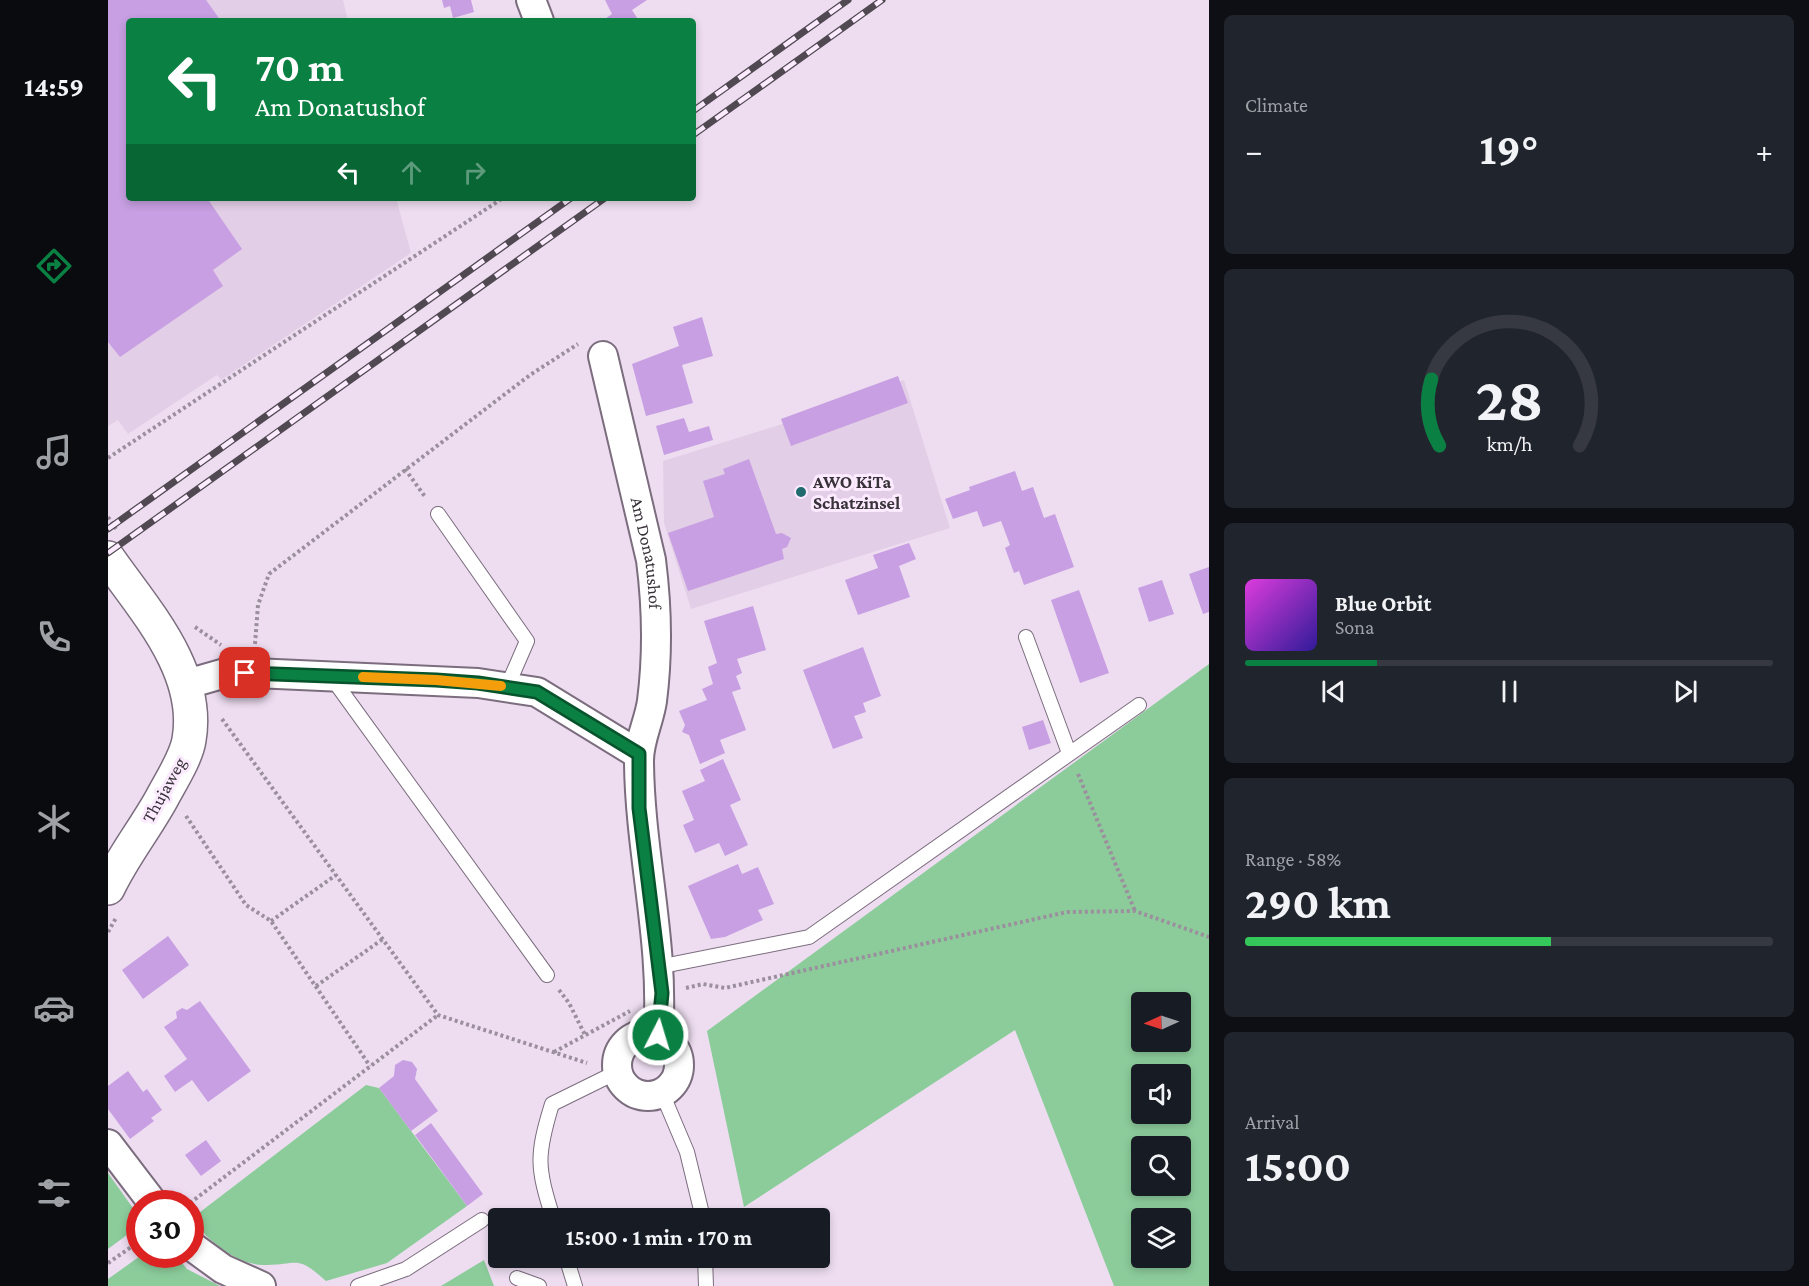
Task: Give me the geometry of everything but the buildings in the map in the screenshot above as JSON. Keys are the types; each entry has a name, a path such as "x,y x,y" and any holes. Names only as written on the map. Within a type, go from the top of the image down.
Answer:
{"street":[{"path":"531,0 538,18"},
{"name":"Am Donatushof","path":"603,356 651,560 655,595 654,677 651,704 639,754 639,808 660,980 658,1035"},
{"name":"Thujaweg","path":"108,558 156,628 187,684 192,715 189,743 161,799 121,861 108,888"},
{"path":"187,684 229,672 415,678 507,687 537,692 639,754"},
{"path":"645,1033 658,1035 669,1041 676,1051 679,1062 678,1075 672,1085 662,1093 648,1096 634,1093 624,1084 617,1072 617,1059 622,1046 632,1037 645,1033"},
{"path":"108,1144 143,1190"},
{"path":"204,1255 223,1269 261,1286"}],"lane":[{"path":"438,514 527,641 507,687"},
{"path":"1026,638 1069,753"},
{"path":"331,677 547,975"},
{"path":"660,980 810,937 1139,705"},
{"path":"551,1208 539,1171 541,1140 552,1104 617,1072"},
{"path":"662,1093 687,1152 701,1208"},
{"path":"358,1286 406,1269 482,1220"},
{"path":"569,1268 575,1286"},
{"path":"705,1268 706,1286"},
{"path":"517,1278 539,1286"}],"path":[{"path":"108,458 498,201"},
{"path":"255,654 258,605 269,574 530,375 578,344 603,356"},
{"path":"405,469 438,514"},
{"path":"221,718 438,1015 554,1052 585,1035 660,980 725,988 1067,912 1135,911 1209,937"},
{"path":"1069,753 1135,911"},
{"path":"185,815 246,905 271,921 370,1065"},
{"path":"271,921 336,875"},
{"path":"316,986 383,939"},
{"path":"547,975 569,1003 585,1035"},
{"path":"204,1192 438,1015"},
{"path":"108,1263 126,1250"}],"shaded area":[{"path":"108,0 343,0 347,18 126,18 126,201 397,201 411,253 221,380 217,375 128,434 118,420 108,426"},
{"name":"AWO KiTa Schatzinsel","path":"904,380 950,528 691,609 664,523 663,461 776,426"}],"green space":[{"path":"1209,664 1209,1286 1114,1286 1015,1030 744,1207 707,1031"},
{"path":"366,1085 379,1088 467,1206 387,1263 326,1281 302,1264 253,1264 232,1256 204,1234 204,1209"},
{"path":"108,1173 126,1198 126,1236 108,1249"},
{"path":"484,1260 494,1286 441,1286"},
{"path":"126,1266 126,1268 186,1268 220,1286 108,1286 108,1279"}],"railway":[{"path":"696,109 848,0"},
{"path":"696,133 882,0"},
{"path":"108,529 567,201"},
{"path":"108,553 601,201"}],"slow traffic":[{"path":"363,677 415,678 501,686"}],"place":[{"name":"AWO KiTa Schatzinsel","path":"801,492"}],"route":[{"path":"245,673 415,678 478,683 537,692 639,754 639,808 662,993 658,1035"}]}
